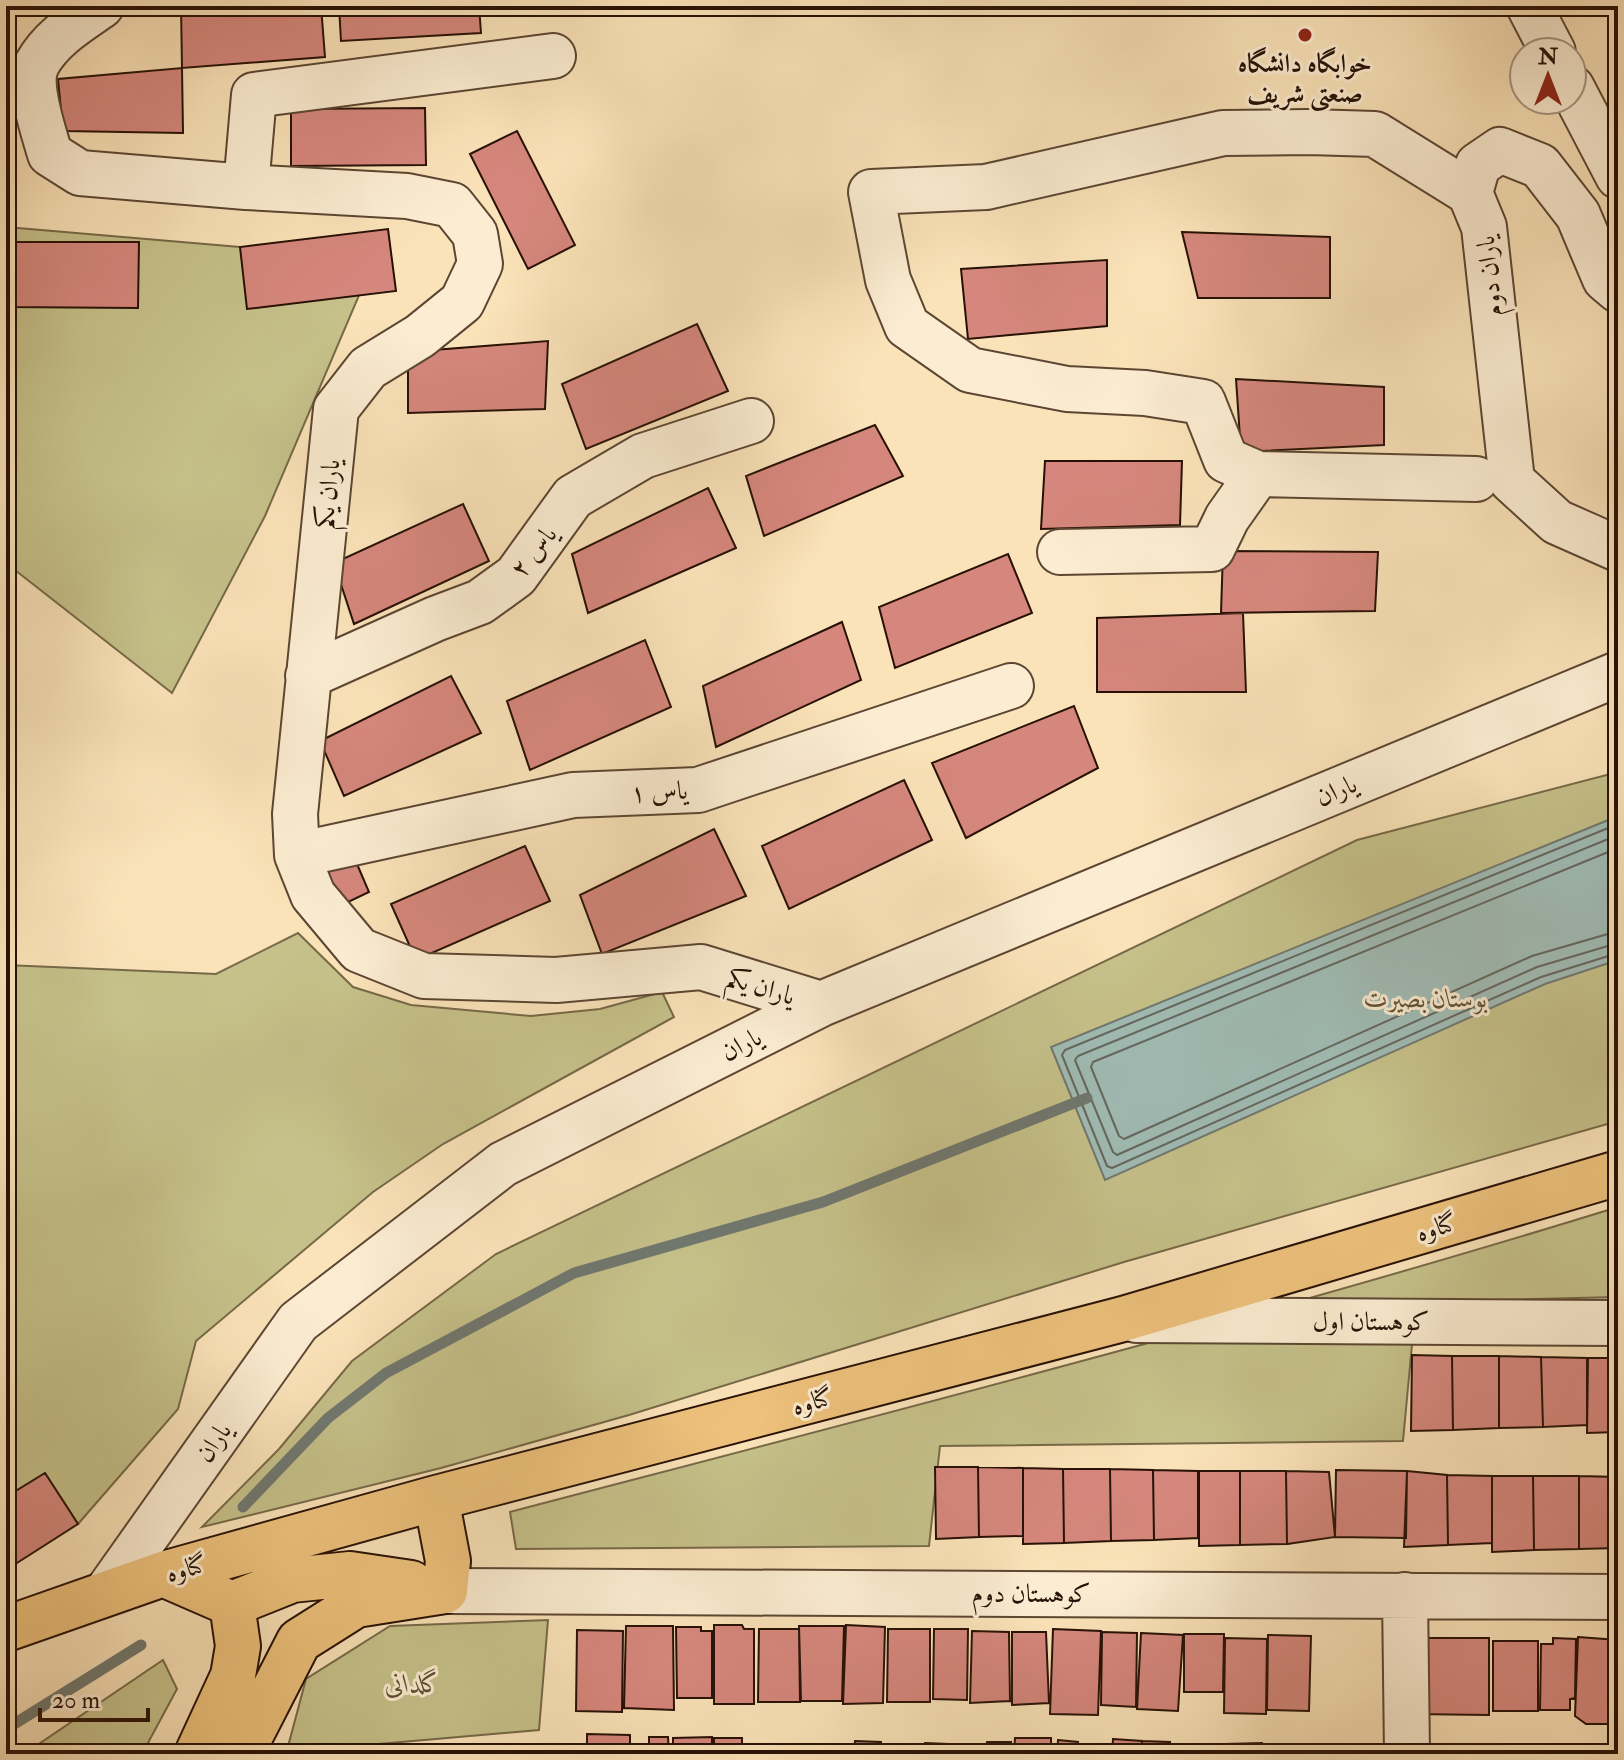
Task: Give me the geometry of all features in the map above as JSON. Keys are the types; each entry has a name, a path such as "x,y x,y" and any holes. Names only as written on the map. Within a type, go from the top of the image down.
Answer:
{"main road":[{"name":"گناوه","path":"6,1629 163,1574 436,1498 1123,1319 1618,1173"},
{"path":"436,1498 448,1561 445,1591"},
{"path":"197,1754 233,1676 238,1646 232,1604 250,1551"},
{"path":"163,1574 232,1604 292,1580 350,1574 396,1579 445,1591"},
{"path":"241,1754 299,1641 356,1605 445,1591"}],"street":[{"name":"یاران یکم","path":"101,6 63,32 36,66 36,108 50,154 80,173 407,196 452,205 475,234 480,264 462,302 420,336 368,368 336,409 295,814 297,855 313,895 359,950 424,976 556,980 701,967 821,1004"},
{"path":"1529,6 1545,36"},
{"path":"246,187 254,95 553,56"},
{"path":"1588,116 1614,161"},
{"path":"1476,479 1258,474 1226,460 1203,402 1145,393 1067,389 970,370 907,326 888,280 871,192 986,187 1223,133 1309,132 1375,134 1470,193 1478,165 1500,150 1540,166 1578,215 1605,279 1618,290"},
{"name":"یاران دوم","path":"1470,193 1484,227 1512,481 1557,522 1618,549"},
{"name":"یاس ۲","path":"308,676 480,602 516,576 573,497 643,456 751,421"},
{"path":"1060,552 1212,549 1227,518 1258,474"},
{"name":"یاران","path":"106,1593 298,1322 503,1164 821,1004 1618,674"},
{"name":"یاس ۱","path":"297,855 573,795 698,790 1011,686"},
{"name":"کوهستان اول","path":"1123,1319 1618,1323"},
{"name":"کوهستان دوم","path":"445,1591 1618,1597"},
{"path":"1405,1595 1407,1754"}],"green space":[{"path":"6,227 240,247 377,253 265,516 172,693 6,563"},
{"name":"بوستان بصیرت","path":"1618,772 1618,1121 1124,1262 629,1415 441,1468 202,1527 279,1449 352,1361 496,1254 1357,840"},
{"path":"298,933 353,987 411,1005 531,1016 600,1009 662,992 674,1017 443,1144 373,1192 196,1341 178,1409 78,1524 45,1473 6,1497 6,965 216,974"},
{"path":"1618,1207 1618,1297 1416,1302 1403,1441 940,1446 929,1546 516,1549 510,1512 1204,1328"},
{"name":"گلدانی","path":"548,1620 539,1730 379,1744 378,1754 286,1754 306,1679 390,1626"},
{"path":"163,1660 177,1689 142,1754 24,1754"}],"water":[{"path":"1618,816 1618,960 1545,984 1105,1180 1051,1047"}],"building":[{"path":"181,6 321,6 325,57 182,68"},
{"path":"339,6 479,6 481,33 341,41"},
{"path":"182,68 183,133 63,131 58,79"},
{"path":"425,108 426,165 291,166 291,109"},
{"path":"517,131 575,245 528,269 470,154"},
{"path":"388,229 396,291 247,309 240,247"},
{"path":"1182,232 1330,237 1330,298 1198,298"},
{"path":"6,242 139,242 138,308 6,307"},
{"path":"1107,260 1107,326 968,339 961,269"},
{"path":"697,324 728,391 586,449 562,384"},
{"path":"548,341 545,409 408,413 408,352"},
{"path":"1236,379 1384,387 1384,445 1241,452"},
{"path":"875,425 903,476 764,536 746,476"},
{"path":"1045,461 1182,461 1180,525 1041,529"},
{"path":"708,488 736,548 588,613 572,554"},
{"path":"463,504 489,561 354,624 334,563"},
{"path":"1223,551 1378,552 1375,611 1221,613"},
{"path":"1008,554 1032,613 895,668 879,607"},
{"path":"1243,613 1246,692 1097,692 1097,618"},
{"path":"842,622 861,680 716,747 703,686"},
{"path":"645,640 671,707 530,770 507,701"},
{"path":"451,676 481,733 344,796 320,741"},
{"path":"1074,706 1098,768 966,838 932,763"},
{"path":"904,780 932,840 789,909 762,846"},
{"path":"714,829 746,896 602,954 580,895"},
{"path":"525,846 550,901 416,960 391,904"},
{"path":"354,857 369,892 340,906 326,871"},
{"path":"1412,1355 1452,1356 1453,1430 1411,1431"},
{"path":"1452,1356 1499,1356 1499,1428 1453,1430"},
{"path":"1499,1356 1541,1357 1543,1427 1499,1428"},
{"path":"1541,1357 1587,1358 1587,1425 1543,1427"},
{"path":"1588,1358 1618,1358 1618,1432 1587,1433"},
{"path":"935,1467 978,1467 979,1537 936,1539"},
{"path":"978,1467 1023,1468 1023,1536 979,1537"},
{"path":"1023,1468 1063,1469 1064,1543 1023,1544"},
{"path":"1063,1469 1110,1469 1111,1541 1064,1543"},
{"path":"1110,1469 1153,1470 1154,1540 1111,1541"},
{"path":"1153,1470 1198,1471 1198,1538 1154,1540"},
{"path":"1336,1470 1407,1471 1406,1538 1335,1537"},
{"path":"1199,1471 1240,1471 1240,1545 1199,1546"},
{"path":"1240,1471 1286,1471 1287,1544 1240,1545"},
{"path":"1286,1471 1329,1472 1335,1537 1287,1544"},
{"path":"1407,1471 1447,1475 1448,1545 1404,1547"},
{"path":"45,1473 78,1524 6,1570 6,1497"},
{"path":"1447,1475 1492,1476 1492,1543 1448,1545"},
{"path":"1492,1476 1533,1476 1534,1550 1492,1552"},
{"path":"1533,1476 1579,1476 1579,1549 1534,1550"},
{"path":"1579,1476 1618,1477 1618,1548 1579,1549"},
{"path":"714,1625 742,1625 744,1629 754,1629 754,1704 714,1704"},
{"path":"846,1625 885,1627 883,1703 843,1704"},
{"path":"626,1626 673,1626 674,1710 624,1708"},
{"path":"799,1626 844,1626 842,1701 801,1701"},
{"path":"676,1627 701,1627 701,1631 712,1631 712,1698 677,1698"},
{"path":"759,1629 799,1629 800,1702 758,1702"},
{"path":"888,1629 930,1629 930,1702 887,1702"},
{"path":"934,1629 968,1629 967,1700 933,1699"},
{"path":"1053,1629 1101,1631 1098,1715 1050,1714"},
{"path":"577,1630 623,1631 622,1712 576,1711"},
{"path":"972,1631 1009,1632 1010,1701 970,1703"},
{"path":"1012,1632 1046,1632 1049,1703 1012,1705"},
{"path":"1102,1632 1137,1633 1136,1707 1101,1705"},
{"path":"1141,1633 1183,1635 1178,1711 1137,1709"},
{"path":"1184,1634 1224,1634 1223,1692 1184,1692"},
{"path":"1268,1635 1311,1636 1309,1711 1267,1710"},
{"path":"1578,1637 1618,1640 1617,1712 1608,1724 1586,1724 1575,1716"},
{"path":"1225,1638 1267,1639 1266,1714 1224,1713"},
{"path":"1412,1638 1489,1638 1489,1715 1412,1714"},
{"path":"1553,1638 1576,1639 1575,1698 1570,1699 1570,1710 1540,1710 1541,1644 1553,1644"},
{"path":"1493,1641 1538,1641 1538,1711 1493,1711"},
{"path":"587,1734 630,1735 630,1754 587,1754"},
{"path":"649,1737 668,1737 669,1754 632,1754 632,1748 649,1747"},
{"path":"712,1737 712,1754 673,1754 673,1738"},
{"path":"714,1738 742,1738 742,1754 714,1754"},
{"path":"1015,1738 1051,1738 1051,1754 1014,1754"},
{"path":"1113,1739 1142,1741 1141,1754 1112,1754"},
{"path":"1058,1740 1078,1742 1077,1751 1106,1754 1057,1754"},
{"path":"855,1741 881,1742 881,1754 838,1754 838,1751 854,1751"},
{"path":"1142,1741 1170,1742 1171,1754 1142,1754"},
{"path":"987,1742 1011,1742 1011,1754 984,1754"},
{"path":"925,1743 948,1744 948,1754 925,1754"},
{"path":"1262,1743 1262,1754 1224,1754 1225,1744"},
{"path":"495,1744 576,1744 576,1754 495,1754"},
{"path":"1417,1744 1456,1744 1454,1754 1417,1754"},
{"path":"1359,1746 1359,1754 1310,1754 1310,1747"},
{"path":"484,1747 484,1754 384,1754 383,1748"},
{"path":"1530,1747 1530,1754 1490,1754 1489,1751"},
{"path":"744,1748 784,1748 784,1754 744,1754"},
{"path":"919,1750 919,1754 884,1754 884,1751"},
{"path":"1171,1750 1219,1750 1219,1754 1171,1754"},
{"path":"1455,1751 1489,1751 1489,1754 1454,1754"}],"waterway":[{"path":"243,1507 328,1418 386,1373 574,1273 823,1202 1087,1098"},
{"path":"6,1729 141,1645"}],"place":[{"name":"خوابگاه دانشگاه صنعتی شریف","path":"1305,35"}]}
